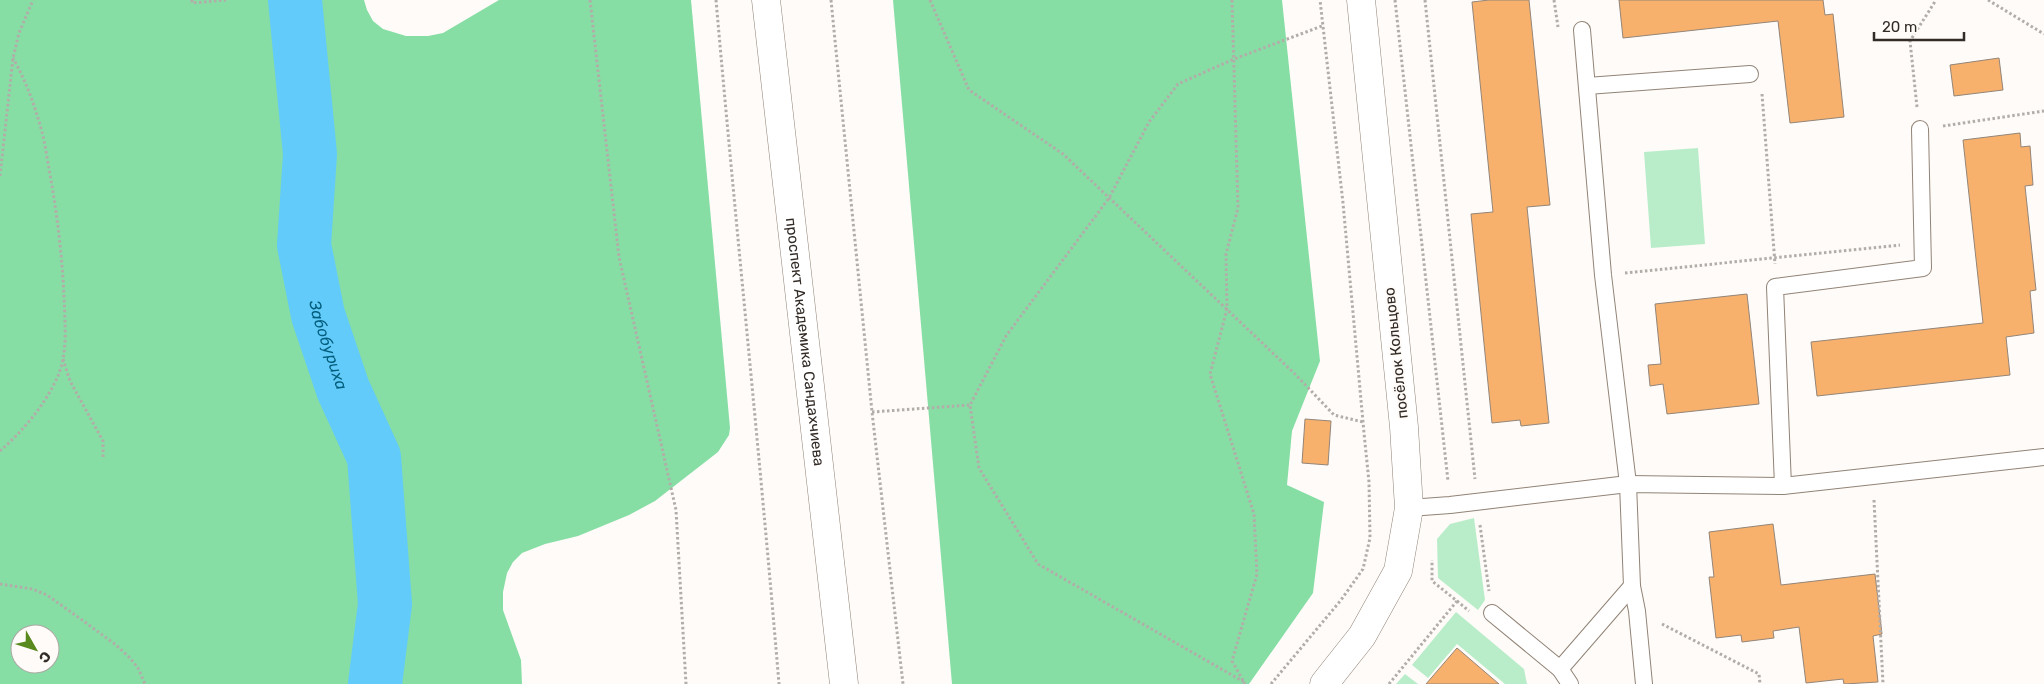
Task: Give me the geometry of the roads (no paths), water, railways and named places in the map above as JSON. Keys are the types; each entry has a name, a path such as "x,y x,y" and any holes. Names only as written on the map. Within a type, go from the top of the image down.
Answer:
{"street":[{"name":"проспект Академика Сандахчиева","path":"766,0 844,684"},
{"name":"посёлок Кольцово","path":"1324,684 1362,636 1398,571 1409,508 1404,427 1361,0"}],"lane":[{"path":"1582,30 1603,275 1628,484 1632,586 1637,611 1644,684"},
{"path":"1587,86 1750,74"},
{"path":"1783,486 1775,288 1923,268 1920,129"},
{"path":"1409,508 1628,484 1783,486 2044,457"},
{"path":"1560,669 1632,586"},
{"path":"1492,613 1560,669 1570,684"}],"waterway":[{"name":"Забобуриха","path":"295,0 310,154 304,245 318,315 343,389 374,457 385,604 375,684"}]}
